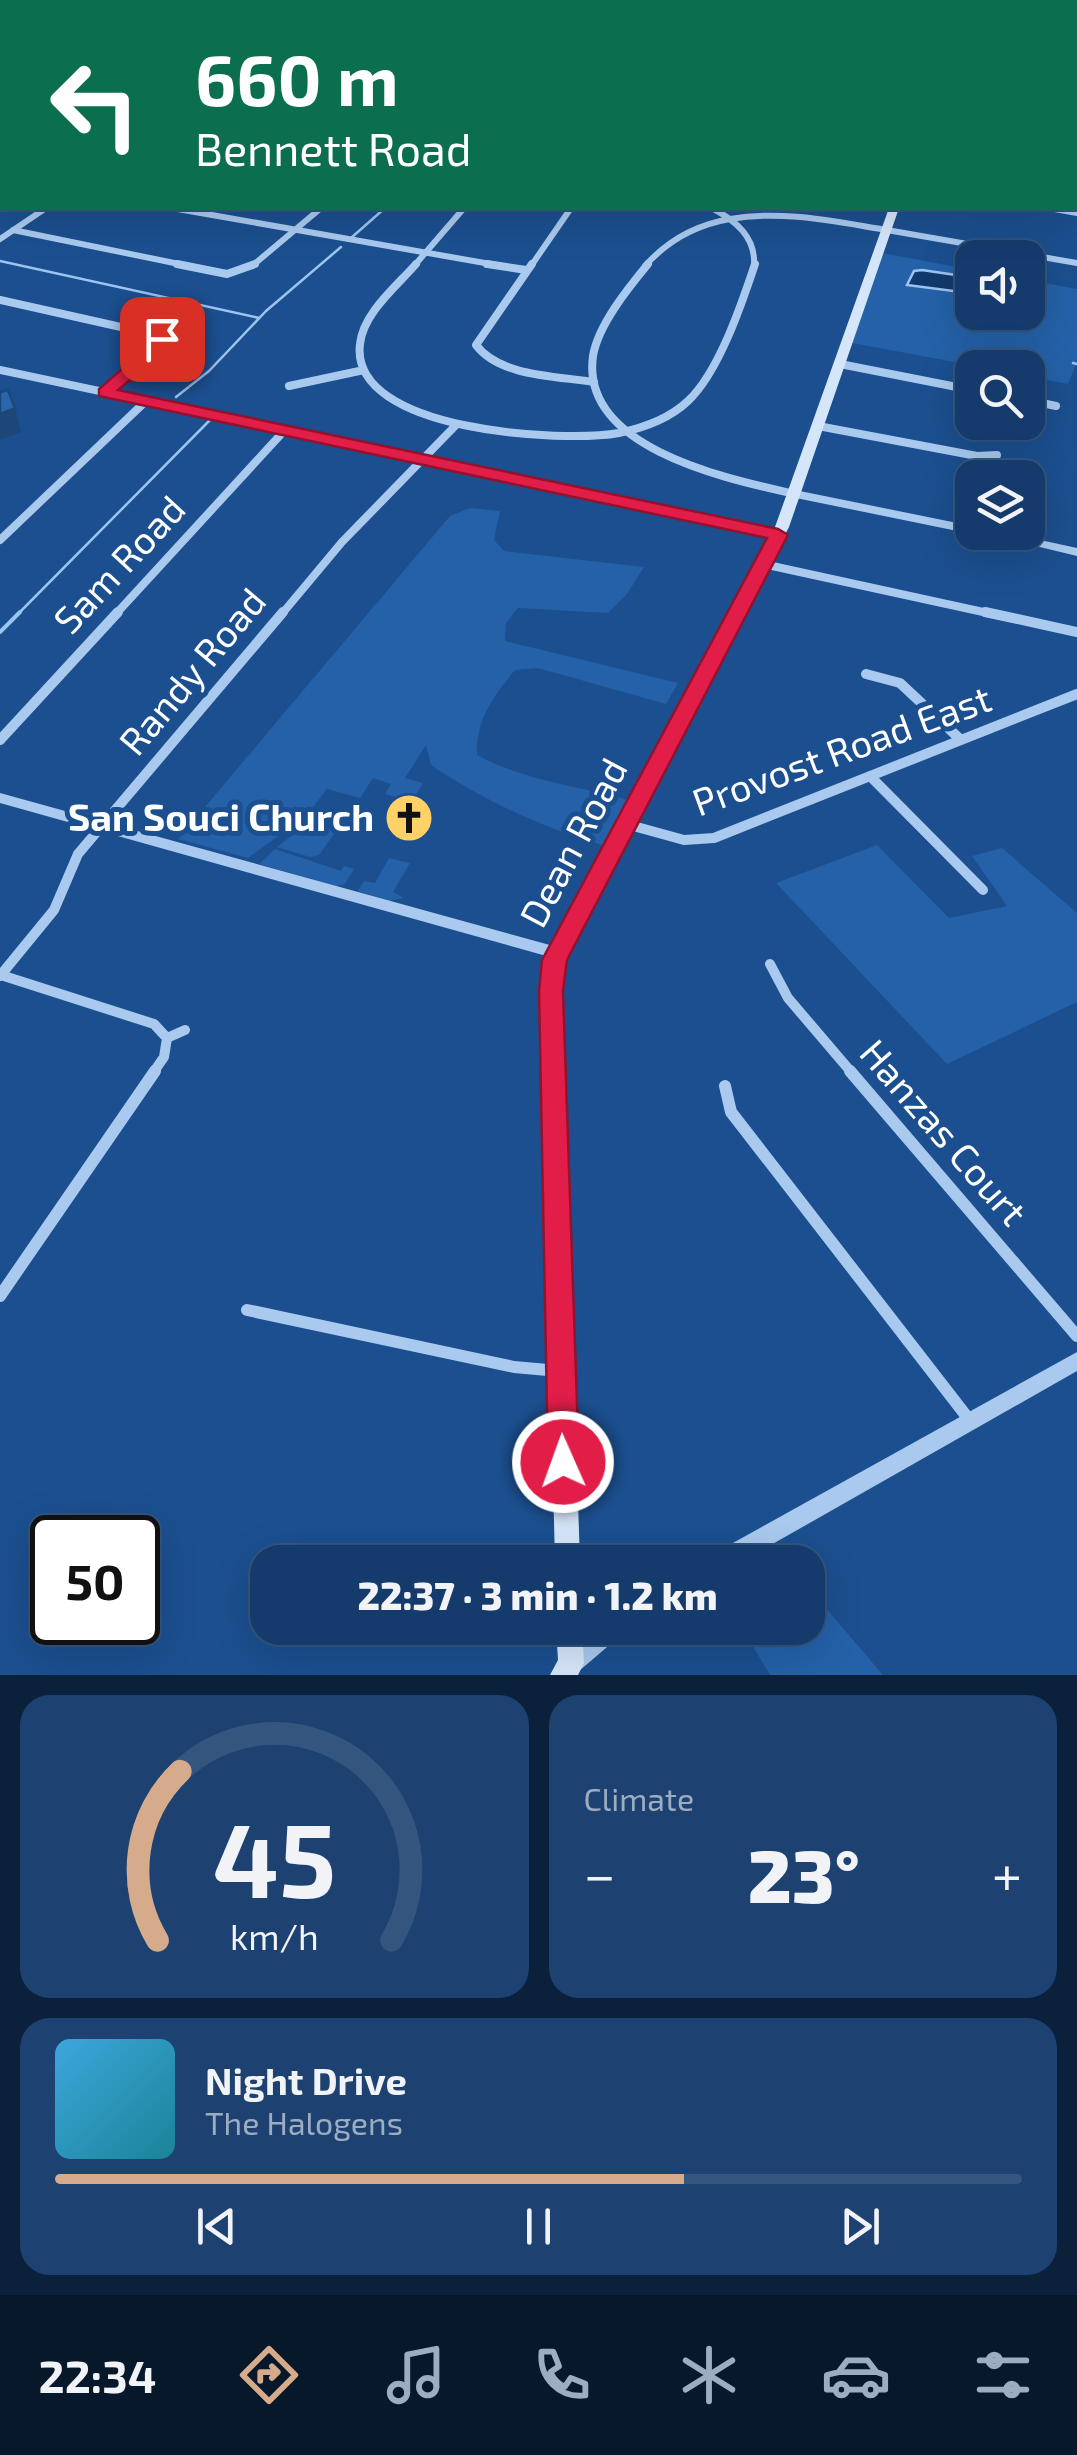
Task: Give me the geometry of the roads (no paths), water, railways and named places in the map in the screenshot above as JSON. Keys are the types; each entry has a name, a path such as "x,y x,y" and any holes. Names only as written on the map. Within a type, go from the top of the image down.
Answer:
{"main road":[{"name":"Dean Road","path":"566,1545 551,991 557,953 778,535 893,210"}],"street":[{"path":"0,239 43,210"},
{"path":"182,210 526,270"},
{"path":"202,214 207,210"},
{"path":"13,230 217,274 236,273 250,268 319,210"},
{"path":"462,210 364,327 359,344 364,370 394,399 457,424 530,437 625,432 678,409 696,392 756,264 750,240 732,219 716,210"},
{"path":"571,210 477,338 479,353 502,364 594,382"},
{"path":"955,527 699,470 625,432 611,416 594,382 592,368 597,343 646,260 673,238 732,219 808,218 1077,263"},
{"path":"0,300 161,336 158,347 105,392"},
{"path":"840,364 955,387"},
{"path":"0,370 778,535"},
{"path":"289,386 364,370"},
{"path":"0,540 146,401"},
{"path":"1045,404 1056,406"},
{"name":"Randy Road","path":"1,976 54,910 73,863 102,826 330,556 457,424"},
{"path":"818,426 977,456 997,456"},
{"name":"Sam Road","path":"0,740 284,431"},
{"path":"1045,545 1077,552"},
{"path":"763,564 1077,632"},
{"path":"866,674 900,683 962,740"},
{"name":"Provost Road East","path":"626,824 684,840 706,840 1077,694"},
{"path":"870,776 983,890"},
{"path":"0,798 557,953"},
{"name":"Hanzas Court","path":"770,964 788,998 1077,1336"},
{"path":"0,1296 164,1058 166,1038 154,1024 1,976"},
{"path":"166,1038 185,1030"},
{"path":"725,1086 731,1112 971,1422"},
{"path":"248,1310 514,1367 559,1371"},
{"path":"751,1545 1077,1361"},
{"path":"567,1669 593,1645"}],"waterway":[{"path":"351,238 383,210"},
{"path":"176,397 209,371 266,311 341,247"},
{"path":"0,261 259,318"},
{"path":"1073,363 1077,364"},
{"path":"17,615 210,420"},
{"path":"17,615 20,612"},
{"path":"0,632 17,615"}],"place":[{"name":"San Souci Church","path":"409,818"}]}
